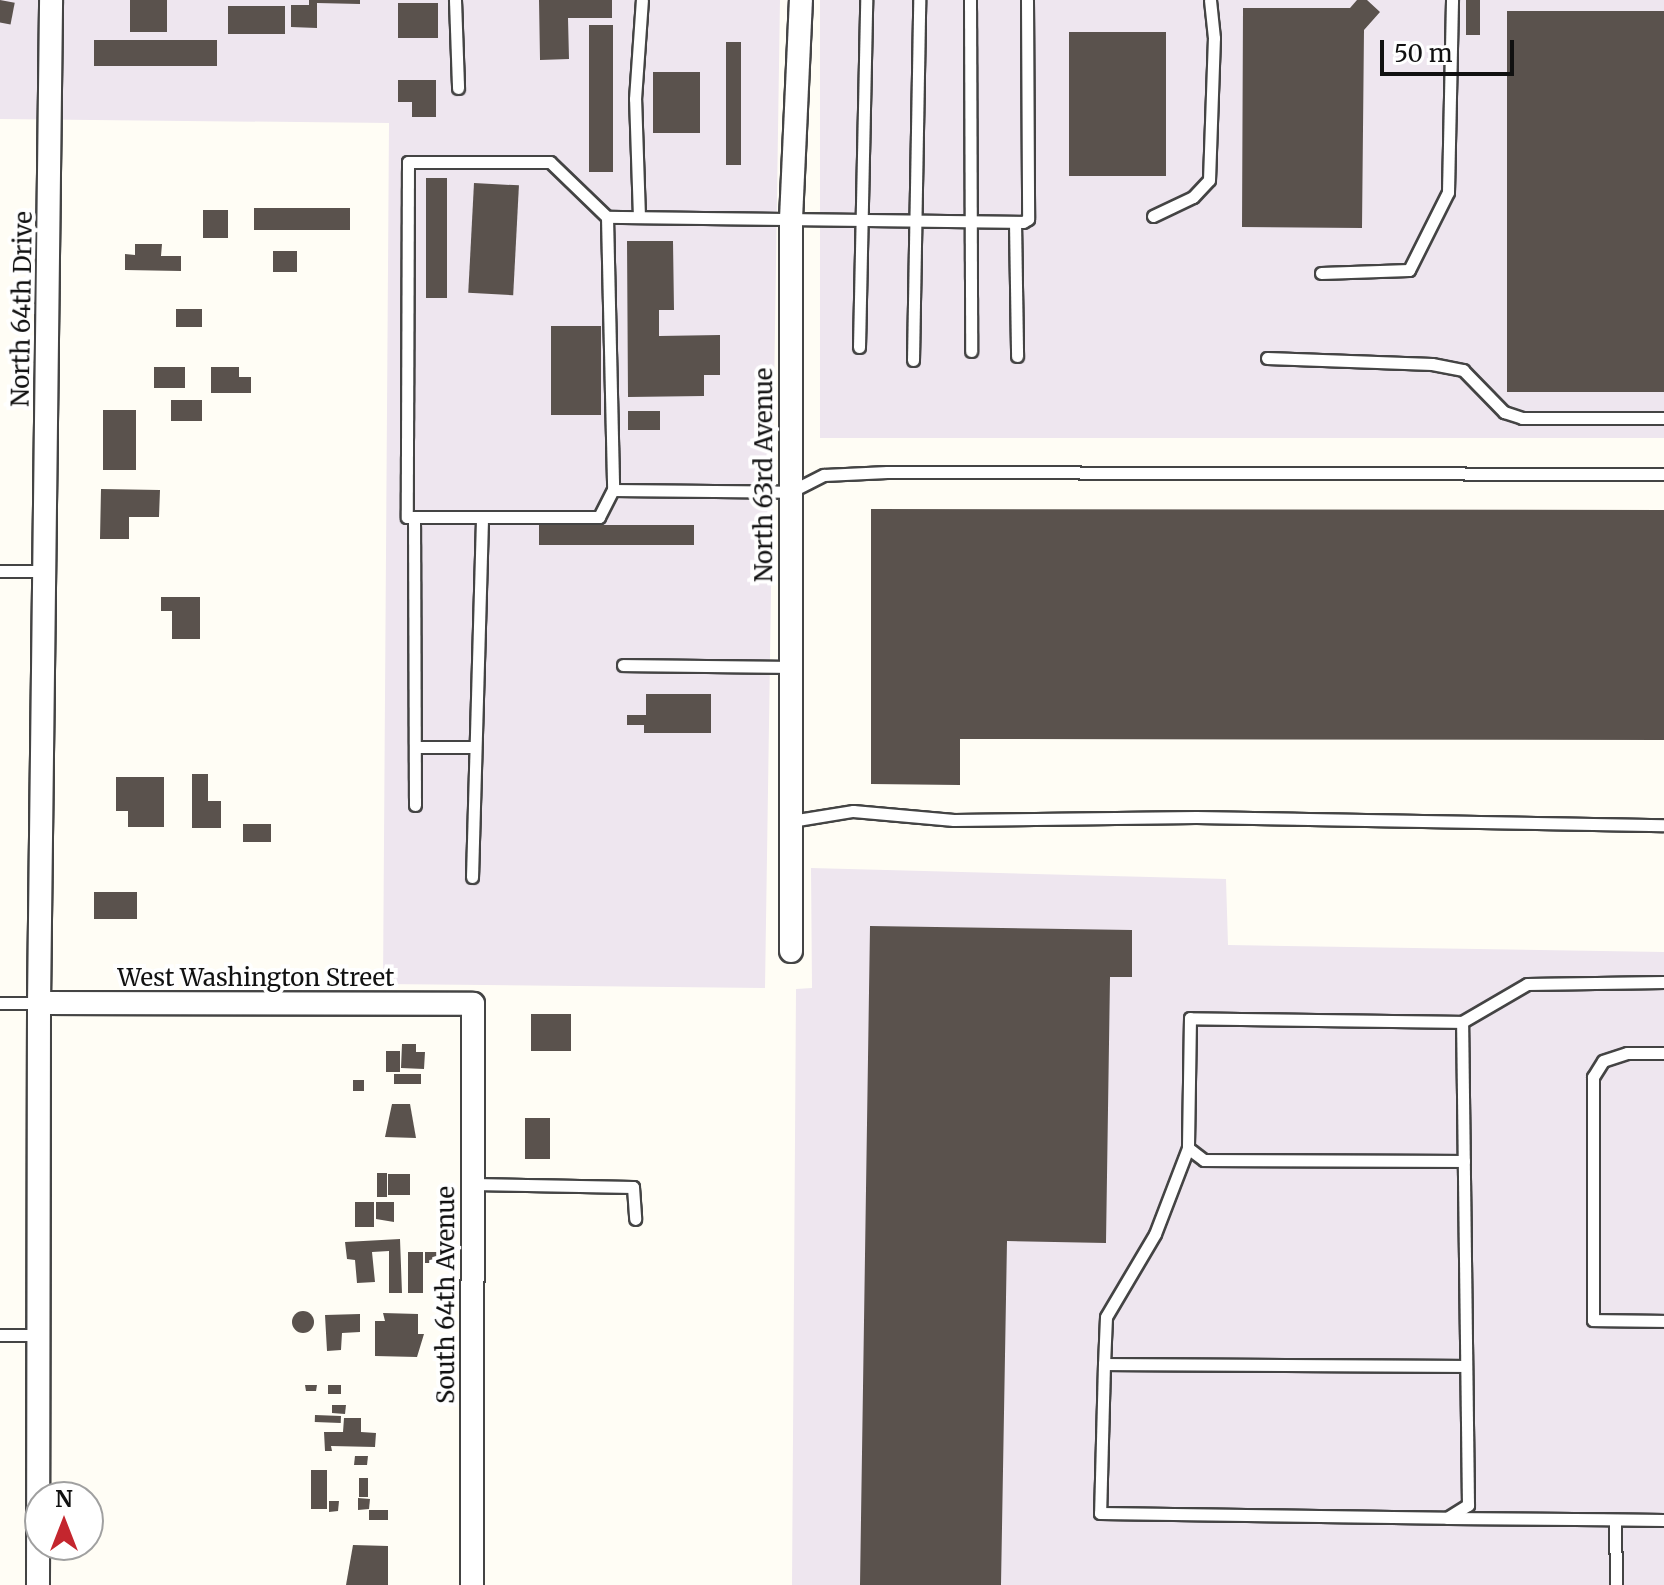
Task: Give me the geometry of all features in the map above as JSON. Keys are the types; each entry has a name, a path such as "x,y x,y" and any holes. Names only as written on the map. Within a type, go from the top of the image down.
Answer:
{"street":[{"name":"North 64th Drive","path":"38,1585 39,1003 51,0"},
{"name":"North 63rd Avenue","path":"791,951 791,219 801,0"},
{"name":"West Washington Street","path":"39,1003 473,1004"},
{"name":"South 64th Avenue","path":"472,1585 473,1004"}],"lane":[{"path":"455,0 458,88"},
{"path":"639,217 635,99 642,0"},
{"path":"859,347 866,0"},
{"path":"913,360 919,0"},
{"path":"970,0 971,351"},
{"path":"607,217 613,490 599,517 407,517 408,162 550,162 607,217 1015,222 1028,219 1027,0"},
{"path":"1153,216 1193,197 1209,180 1214,38 1210,0"},
{"path":"1321,273 1409,270 1448,192 1452,0"},
{"path":"1015,222 1017,356"},
{"path":"1267,358 1432,364 1463,370 1504,412 1522,418 1664,418"},
{"path":"613,490 790,492 824,475 887,472 1664,474"},
{"path":"414,517 415,805"},
{"path":"472,877 482,517"},
{"path":"0,571 45,571"},
{"path":"623,665 789,667"},
{"path":"415,747 475,747"},
{"path":"790,821 853,811 954,820 1196,817 1664,825"},
{"path":"1664,982 1527,984 1462,1022 1190,1018 1188,1148 1155,1234 1106,1317 1100,1513 1664,1520"},
{"path":"0,1003 39,1003"},
{"path":"1447,1518 1468,1505 1462,1022"},
{"path":"1664,1053 1627,1053 1603,1061 1593,1077 1593,1320 1664,1321"},
{"path":"1188,1148 1204,1160 1464,1161"},
{"path":"473,1184 633,1187 635,1219"},
{"path":"0,1335 38,1335"},
{"path":"1104,1364 1466,1366"},
{"path":"1615,1520 1616,1585"}],"shaded area":[{"path":"0,0 780,0 765,988 383,984 389,123 0,119"},
{"path":"820,0 1664,0 1664,438 820,438"},
{"path":"811,868 1226,879 1228,945 1664,952 1664,1585 792,1585 796,989 812,988"}],"building":[{"path":"0,0 15,3 11,24 0,22"},
{"path":"130,0 167,0 167,32 130,32"},
{"path":"309,0 360,0 360,4 317,3 317,28 291,27 291,5 309,5"},
{"path":"539,0 612,0 612,18 568,18 569,59 540,60"},
{"path":"1357,0 1367,0 1380,12 1364,30 1362,228 1242,227 1243,8 1350,8"},
{"path":"1466,0 1480,0 1480,35 1466,35"},
{"path":"398,3 438,3 438,38 398,38"},
{"path":"228,6 285,6 285,34 228,34"},
{"path":"1507,11 1664,11 1664,392 1507,392"},
{"path":"589,25 613,25 613,172 589,172"},
{"path":"1069,32 1166,32 1166,176 1069,176"},
{"path":"94,40 217,40 217,66 94,66"},
{"path":"726,42 741,42 741,165 726,165"},
{"path":"653,72 700,72 700,133 653,133"},
{"path":"398,80 436,80 436,117 412,117 412,102 398,102"},
{"path":"426,178 447,178 447,298 426,298"},
{"path":"474,183 519,185 513,295 468,293"},
{"path":"254,208 350,208 350,230 254,230"},
{"path":"203,210 228,210 228,238 203,238"},
{"path":"627,241 673,241 674,310 659,310 659,336 720,335 720,375 704,375 704,396 628,397"},
{"path":"135,244 162,244 161,256 181,256 181,271 125,270 125,254 135,255"},
{"path":"273,251 297,251 297,272 273,272"},
{"path":"176,309 202,309 202,327 176,327"},
{"path":"551,326 601,326 601,415 551,415"},
{"path":"154,367 185,367 185,388 154,388"},
{"path":"211,367 239,367 239,377 251,377 251,393 211,393"},
{"path":"171,400 202,400 202,421 171,421"},
{"path":"103,410 136,410 136,470 103,470"},
{"path":"628,411 660,411 660,430 628,430"},
{"path":"101,489 160,490 159,517 129,517 129,539 100,539"},
{"path":"871,509 1664,510 1664,740 960,739 960,785 871,784"},
{"path":"539,525 694,525 694,545 539,545"},
{"path":"161,597 200,597 200,639 172,639 172,611 161,611"},
{"path":"646,694 711,694 711,733 644,733 644,725 627,725 627,715 646,715"},
{"path":"192,774 208,774 208,801 221,801 221,828 192,828"},
{"path":"116,777 164,777 164,827 128,827 128,811 116,811"},
{"path":"243,824 271,824 271,842 243,842"},
{"path":"94,892 137,892 137,919 94,919"},
{"path":"870,926 1132,930 1132,977 1110,977 1106,1243 1007,1241 1001,1585 860,1585"},
{"path":"531,1014 571,1014 571,1051 531,1051"},
{"path":"402,1044 416,1044 416,1052 425,1052 424,1069 401,1068"},
{"path":"386,1051 400,1051 400,1072 386,1072"},
{"path":"394,1074 421,1074 421,1084 394,1084"},
{"path":"353,1080 364,1080 364,1091 353,1091"},
{"path":"392,1104 410,1104 416,1138 385,1137"},
{"path":"525,1118 550,1118 550,1159 525,1159"},
{"path":"377,1173 387,1173 387,1197 377,1197"},
{"path":"388,1174 410,1174 410,1195 388,1195"},
{"path":"355,1202 374,1202 374,1227 355,1227"},
{"path":"376,1202 394,1202 394,1222 376,1219"},
{"path":"400,1239 402,1293 389,1293 389,1251 372,1252 375,1282 357,1283 355,1260 347,1259 345,1242"},
{"path":"408,1252 423,1252 423,1293 408,1293"},
{"path":"425,1252 438,1252 438,1263 425,1263"},
{"path":"303,1311 314,1322 303,1333 292,1322"},
{"path":"383,1313 418,1314 418,1334 424,1334 417,1357 375,1356 375,1321 385,1321"},
{"path":"360,1314 360,1332 342,1333 341,1350 327,1351 325,1315"},
{"path":"305,1385 317,1385 316,1391 306,1391"},
{"path":"328,1385 341,1385 341,1394 328,1394"},
{"path":"332,1405 346,1405 345,1414 332,1413"},
{"path":"315,1415 341,1416 341,1423 315,1422"},
{"path":"344,1418 361,1418 361,1432 376,1433 375,1447 331,1446 332,1451 325,1451 324,1432 343,1432"},
{"path":"355,1456 368,1456 367,1465 354,1465"},
{"path":"311,1470 327,1470 327,1509 311,1509"},
{"path":"359,1478 368,1478 368,1497 359,1497"},
{"path":"358,1498 370,1499 369,1509 358,1510"},
{"path":"329,1501 339,1501 338,1511 329,1512"},
{"path":"369,1510 388,1510 388,1520 369,1520"},
{"path":"353,1545 388,1546 388,1585 346,1585"}]}
